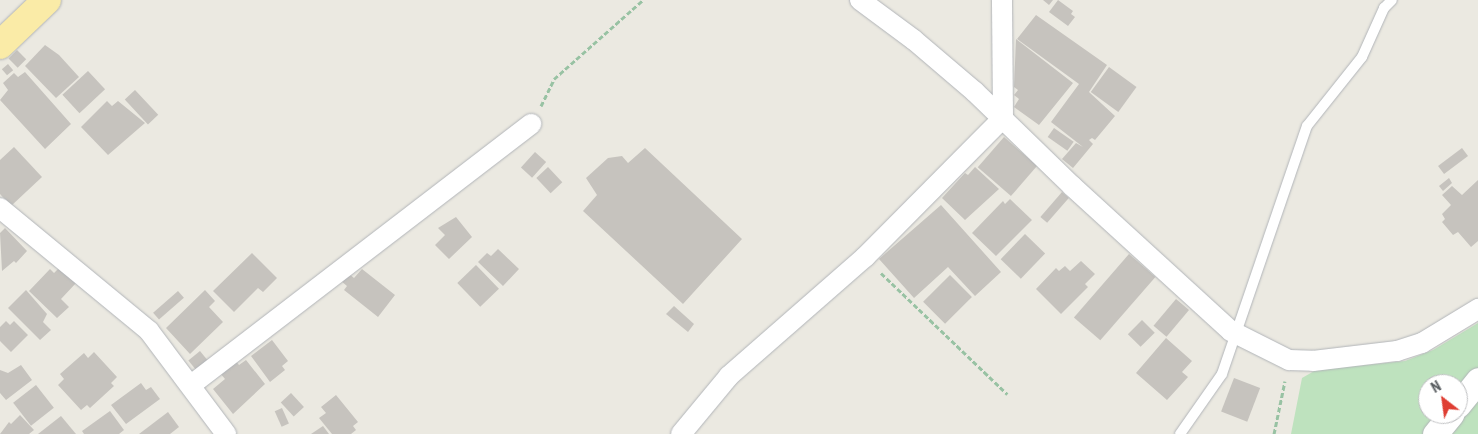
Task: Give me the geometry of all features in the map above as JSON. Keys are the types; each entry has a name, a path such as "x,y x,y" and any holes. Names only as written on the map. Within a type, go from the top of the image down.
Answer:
{"main road":[{"path":"4,36 47,0"}],"street":[{"path":"860,0 914,40 1003,118 1080,193 1237,334 1289,360 1313,361 1396,351 1422,342 1478,309"},
{"path":"681,434 729,376 865,257 1003,118 1002,0"},
{"path":"191,385 531,124"},
{"path":"0,208 149,331 226,434"},
{"path":"1435,434 1443,424"}],"lane":[{"path":"1180,434 1212,391 1237,334 1306,126 1362,57 1384,8 1392,0"}],"path":[{"path":"531,124 554,79 643,0"},
{"path":"865,257 1007,394"},
{"path":"1274,434 1289,360"}],"green space":[{"path":"1478,323 1478,434 1291,434 1302,378 1316,370 1405,361 1433,350"}],"building":[{"path":"1043,0 1053,0 1049,5"},
{"path":"1058,0 1073,11 1071,14 1075,17 1068,26 1049,12"},
{"path":"1036,15 1107,65 1089,92 1115,116 1095,140 1092,138 1089,140 1093,144 1073,168 1062,159 1076,143 1083,147 1051,122 1079,84 1017,39"},
{"path":"1016,39 1073,83 1039,125 1014,107 1019,99 1014,95 1018,90 1014,87"},
{"path":"45,45 59,55 79,77 56,98 25,66"},
{"path":"17,50 26,59 18,68 9,58"},
{"path":"8,64 13,70 7,75 2,69"},
{"path":"1109,67 1137,87 1118,112 1091,92"},
{"path":"88,71 105,89 79,113 62,95"},
{"path":"25,72 71,124 45,149 0,100 8,90 3,83 14,73 18,77"},
{"path":"135,90 158,115 148,124 125,100"},
{"path":"107,101 112,106 118,101 145,123 108,155 81,127"},
{"path":"1054,128 1074,142 1067,151 1048,137"},
{"path":"1004,137 1037,166 1011,196 978,167"},
{"path":"14,147 42,177 11,206 0,194 0,160"},
{"path":"645,148 742,239 683,304 583,211 597,195 586,178 608,158 622,156 628,163"},
{"path":"1462,148 1468,156 1444,174 1438,166"},
{"path":"535,152 546,162 532,178 521,168"},
{"path":"548,167 562,182 551,193 536,178"},
{"path":"975,167 999,189 965,220 942,198 965,173 968,175"},
{"path":"1449,178 1452,183 1443,191 1439,186"},
{"path":"1478,180 1478,241 1471,247 1458,232 1453,235 1442,222 1445,219 1442,214 1451,205 1442,195 1452,186 1462,195"},
{"path":"1062,192 1069,198 1047,223 1040,217"},
{"path":"1010,199 1032,220 996,256 972,233 1003,201 1005,204"},
{"path":"941,205 1001,272 975,296 948,267 914,298 879,259"},
{"path":"456,217 472,237 449,259 435,245 445,235 438,228"},
{"path":"5,228 27,251 16,263 14,261 2,271 0,233"},
{"path":"1025,234 1045,253 1021,279 1001,259"},
{"path":"498,249 519,269 503,286 478,262 487,253 491,256"},
{"path":"252,253 277,278 263,292 258,288 234,312 213,291"},
{"path":"1129,254 1155,277 1100,340 1074,317"},
{"path":"1081,261 1095,274 1085,284 1088,287 1061,314 1036,289 1056,268 1059,271 1065,266 1070,271"},
{"path":"476,265 499,289 480,307 457,283"},
{"path":"61,266 77,282 61,299 69,307 57,318 29,291 50,269 54,273"},
{"path":"362,269 395,295 378,317 344,290 347,286 341,281 348,273 354,278"},
{"path":"950,275 972,297 945,324 923,302"},
{"path":"26,290 47,314 43,322 51,330 40,340 8,308"},
{"path":"205,290 215,301 209,307 223,322 190,354 166,328"},
{"path":"178,291 184,298 159,319 153,313"},
{"path":"1176,299 1189,310 1167,337 1154,326"},
{"path":"674,306 694,324 688,332 666,314"},
{"path":"1142,320 1155,333 1141,347 1128,334"},
{"path":"6,321 10,325 14,321 28,335 11,352 0,341 0,327"},
{"path":"1166,338 1192,361 1182,372 1188,377 1167,400 1136,373"},
{"path":"272,340 288,361 282,366 285,370 270,382 251,356"},
{"path":"200,351 208,361 197,371 188,360"},
{"path":"94,352 117,377 111,383 114,386 90,408 87,405 81,410 58,385 64,379 60,374 84,353 88,358"},
{"path":"235,360 239,365 246,360 265,384 233,414 213,389 225,379 220,373"},
{"path":"21,365 32,380 6,400 0,393 0,370 8,373"},
{"path":"1234,378 1260,388 1247,422 1221,412"},
{"path":"141,383 146,390 151,387 160,399 126,424 111,405"},
{"path":"36,385 54,408 31,426 13,403"},
{"path":"291,393 304,407 294,416 281,403"},
{"path":"336,395 358,422 353,426 356,430 351,434 332,434 319,418 326,413 321,407"},
{"path":"282,408 289,424 282,427 275,411"},
{"path":"110,411 124,430 119,434 84,434 82,431"},
{"path":"168,412 179,427 170,434 139,434"},
{"path":"20,415 34,430 29,434 0,434 9,422 11,424"},
{"path":"61,416 76,434 38,434"},
{"path":"323,426 329,434 311,434"}]}
